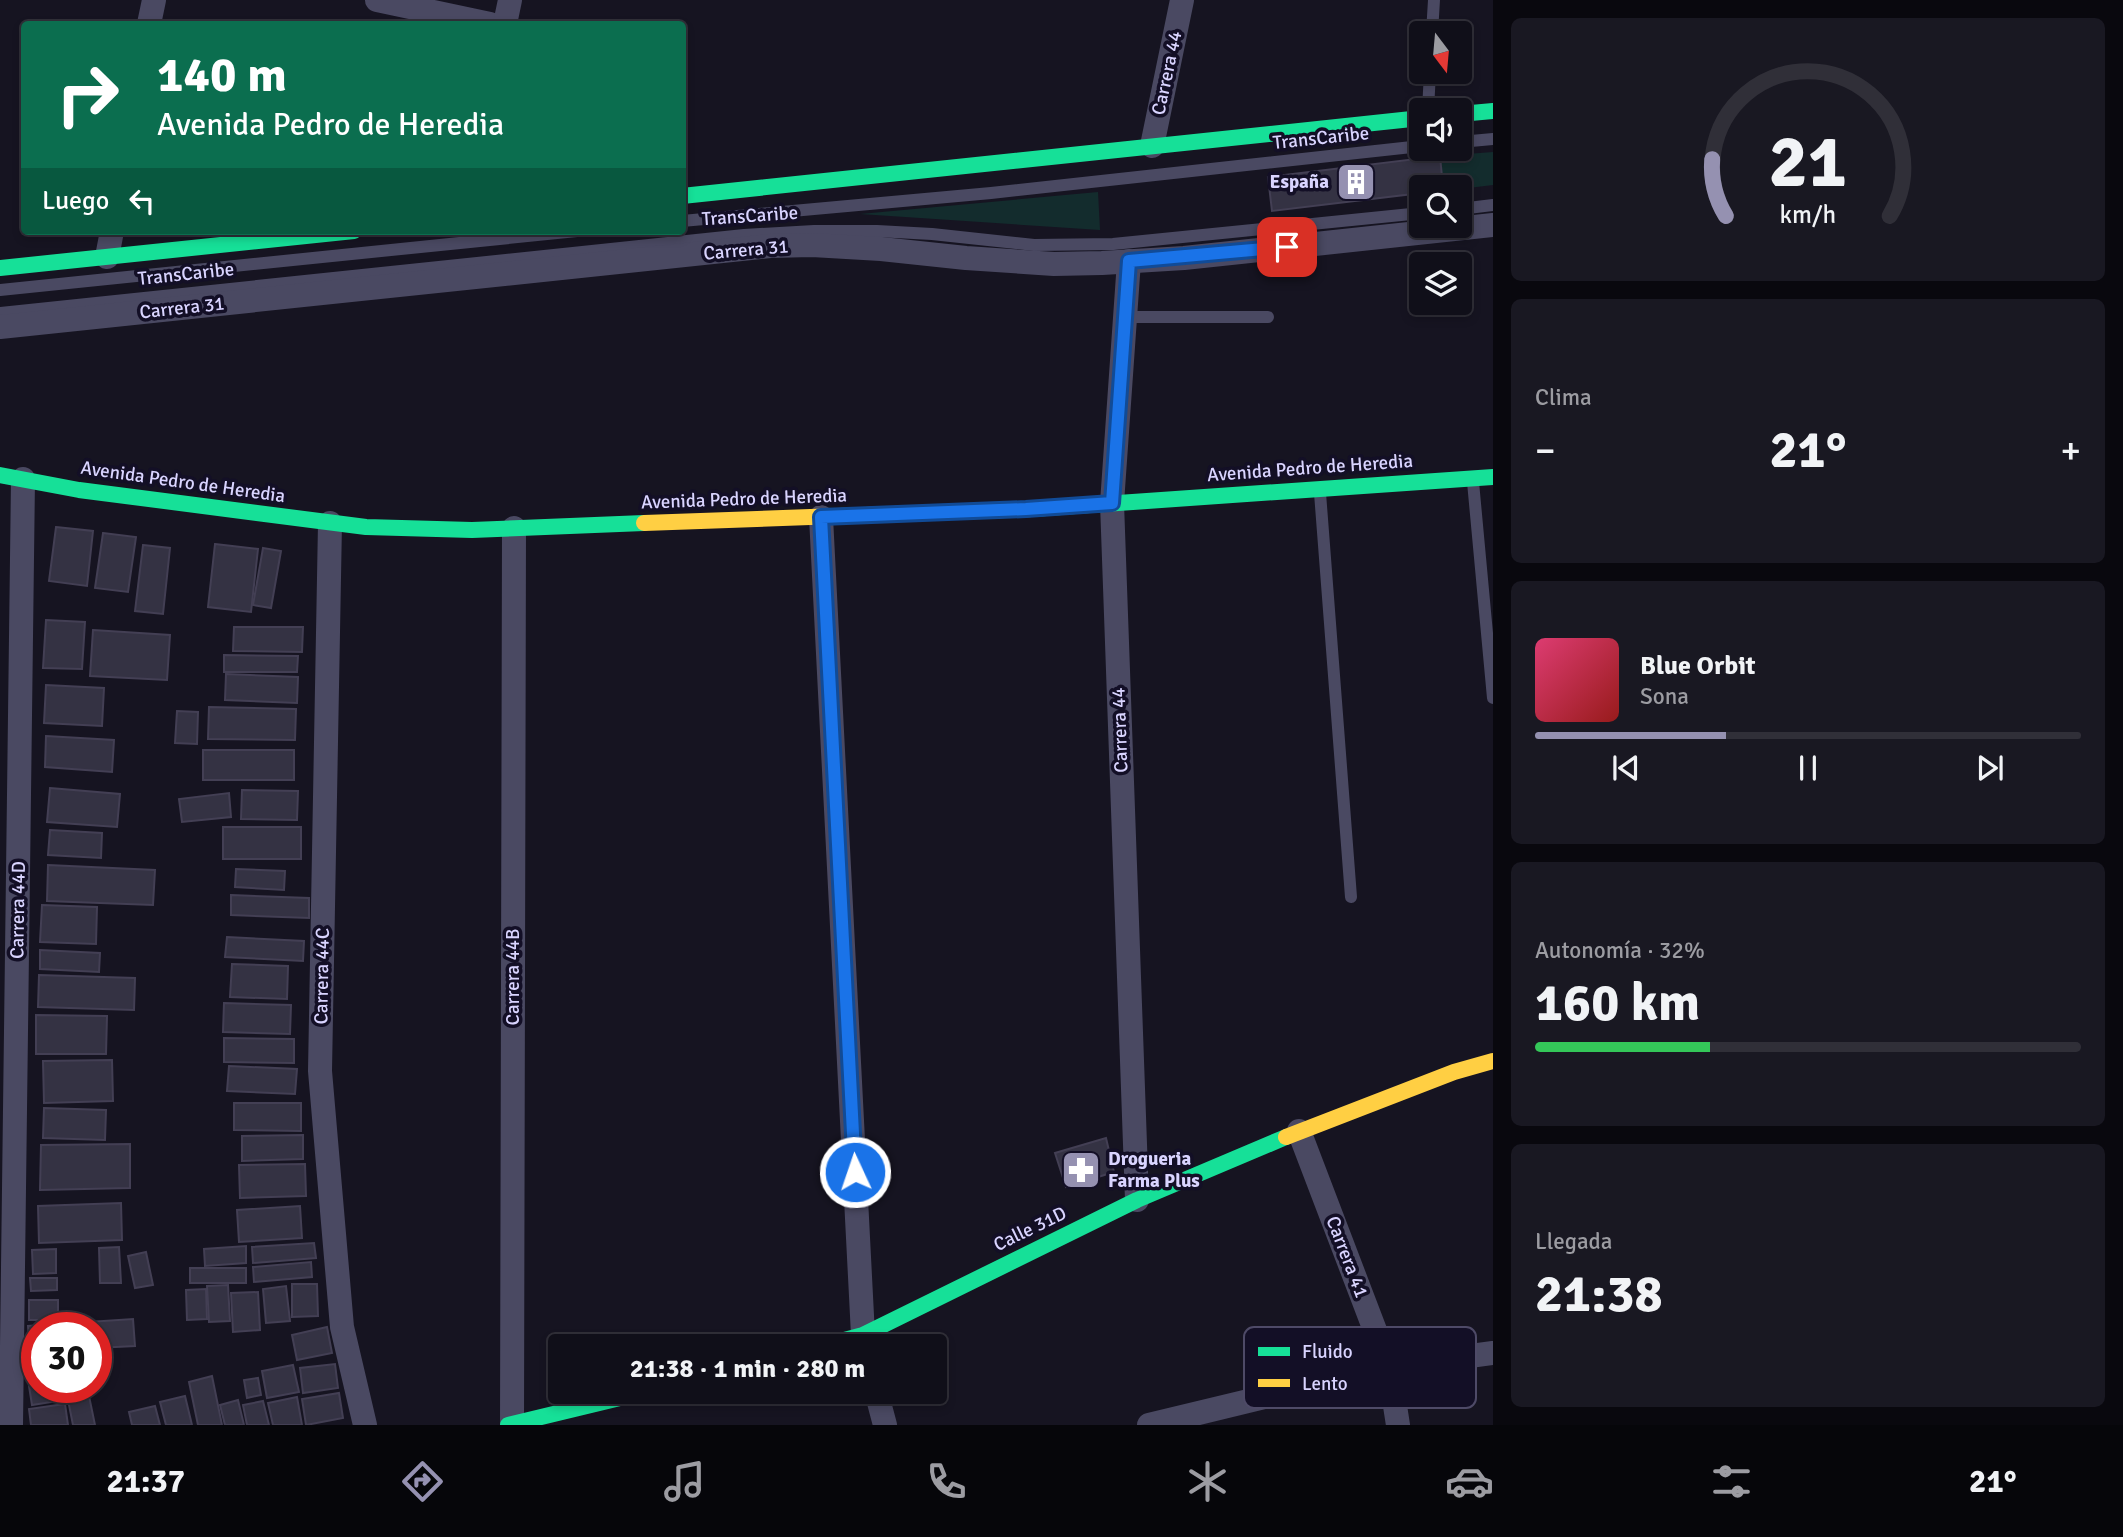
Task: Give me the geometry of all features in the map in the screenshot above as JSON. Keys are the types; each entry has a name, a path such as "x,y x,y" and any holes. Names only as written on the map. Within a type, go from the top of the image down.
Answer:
{"main road":[{"path":"1472,113 1493,111"},
{"path":"686,196 1409,119"},
{"path":"0,268 316,235"},
{"name":"Avenida Pedro de Heredia","path":"12,477 79,490 330,523 472,530 1026,509 1493,477"},
{"name":"Calle 31D","path":"876,1334 1137,1200 1298,1131 1454,1072 1493,1061"},
{"path":"510,1425 596,1404"}],"street":[{"path":"150,21 154,0"},
{"path":"377,0 476,21"},
{"path":"506,21 510,0"},
{"name":"Carrera 44","path":"1152,146 1182,0"},
{"name":"Carrera 31","path":"0,327 770,246 812,245 881,249 1054,264 1184,258 1493,226"},
{"path":"107,257 111,235"},
{"name":"Carrera 44","path":"1129,261 1112,503 1137,1200"},
{"name":"Carrera 44D","path":"12,477 12,1425"},
{"path":"821,517 864,1334"},
{"name":"Carrera 44C","path":"330,523 320,1071 342,1327 365,1425"},
{"name":"Carrera 44B","path":"510,1425 514,528"},
{"name":"Carrera 41","path":"1298,1131 1374,1327"},
{"path":"1149,1425 1244,1402"},
{"path":"879,1404 885,1425"}],"lane":[{"path":"1433,21 1434,0"},
{"path":"1472,141 1493,139"},
{"name":"TransCaribe","path":"686,221 991,193 1409,147"},
{"path":"1472,208 1493,205"},
{"name":"TransCaribe","path":"0,313 744,235 877,231 1034,245 1113,244 1409,214"},
{"name":"TransCaribe","path":"0,290 539,235"},
{"path":"1125,317 1268,317"},
{"path":"1473,478 1493,698"},
{"path":"1320,489 1351,897"}],"green space":[{"path":"1493,152 1493,185 1472,188 1472,175 1442,175 1440,161 1472,161 1472,154"},
{"path":"1098,192 1100,230 860,214"}],"building":[{"name":"España","path":"1409,160 1440,161 1442,175 1409,175 1409,194 1272,211 1268,177"},
{"path":"56,527 93,531 87,586 49,581"},
{"path":"103,533 136,537 128,592 95,588"},
{"path":"215,544 258,549 251,612 208,607"},
{"path":"143,545 170,548 163,614 135,611"},
{"path":"263,548 281,551 271,608 253,605"},
{"path":"46,620 85,622 82,669 43,668"},
{"path":"234,627 303,627 302,652 233,651"},
{"path":"93,630 170,635 167,680 90,676"},
{"path":"224,655 298,656 297,672 224,672"},
{"path":"226,674 298,677 297,703 225,700"},
{"path":"46,685 104,688 102,726 44,723"},
{"path":"209,707 296,709 295,740 208,739"},
{"path":"177,711 198,712 197,744 175,743"},
{"path":"46,736 114,740 112,772 45,767"},
{"path":"203,750 294,750 294,780 203,780"},
{"path":"50,788 120,794 117,827 47,822"},
{"path":"242,790 298,791 297,820 241,819"},
{"path":"229,793 231,817 182,822 179,799"},
{"path":"223,827 301,827 301,859 223,859"},
{"path":"50,830 102,833 101,858 48,855"},
{"path":"48,865 155,870 153,905 47,901"},
{"path":"236,869 285,871 284,890 235,887"},
{"path":"231,895 309,898 309,918 231,915"},
{"path":"42,905 97,907 96,944 40,942"},
{"path":"227,937 304,941 303,961 225,957"},
{"path":"40,950 100,953 99,972 40,969"},
{"path":"232,964 288,966 287,999 230,997"},
{"path":"39,975 135,978 134,1010 38,1007"},
{"path":"224,1003 291,1005 290,1034 223,1032"},
{"path":"36,1015 107,1016 106,1054 36,1054"},
{"path":"224,1038 294,1039 294,1063 224,1062"},
{"path":"112,1060 113,1101 44,1103 43,1061"},
{"path":"229,1066 297,1069 295,1094 227,1091"},
{"path":"234,1103 301,1103 301,1131 234,1130"},
{"path":"44,1108 106,1110 105,1140 43,1138"},
{"path":"303,1135 303,1159 242,1161 242,1136"},
{"path":"1106,1138 1114,1172 1066,1187 1055,1153"},
{"path":"130,1144 130,1188 40,1190 41,1145"},
{"path":"305,1164 306,1196 240,1198 239,1165"},
{"path":"121,1203 122,1240 39,1243 38,1206"},
{"path":"300,1206 302,1238 239,1242 237,1210"},
{"path":"314,1243 316,1258 253,1263 252,1247"},
{"path":"246,1246 246,1263 205,1266 204,1249"},
{"path":"119,1247 121,1283 100,1283 99,1248"},
{"path":"56,1249 56,1273 33,1274 32,1250"},
{"path":"146,1252 153,1285 135,1288 128,1256"},
{"path":"311,1262 312,1277 254,1282 253,1267"},
{"path":"190,1268 246,1268 246,1283 190,1283"},
{"path":"30,1278 57,1278 57,1290 31,1291"},
{"path":"292,1284 317,1284 318,1316 292,1317"},
{"path":"228,1285 230,1321 209,1322 207,1286"},
{"path":"286,1286 290,1321 266,1323 263,1289"},
{"path":"206,1289 207,1319 187,1320 186,1290"},
{"path":"258,1292 260,1330 233,1332 231,1293"},
{"path":"29,1300 58,1300 58,1312 29,1312"},
{"path":"133,1319 135,1346 112,1347 112,1320"},
{"path":"327,1327 332,1353 297,1360 292,1335"},
{"path":"335,1364 338,1388 303,1393 300,1368"},
{"path":"293,1365 299,1392 267,1398 262,1371"},
{"path":"212,1376 222,1425 198,1425 189,1382"},
{"path":"258,1378 261,1395 247,1398 244,1380"},
{"path":"339,1393 343,1418 306,1425 302,1399"},
{"path":"185,1396 192,1425 166,1425 160,1402"},
{"path":"297,1397 302,1425 273,1425 268,1403"},
{"path":"238,1400 244,1425 225,1425 220,1405"},
{"path":"263,1401 269,1425 247,1425 243,1405"},
{"path":"69,1403 90,1403 95,1425 73,1425"},
{"path":"65,1404 68,1425 31,1425 29,1409"},
{"path":"155,1406 160,1425 132,1425 129,1412"}],"traffic: fast":[{"path":"1472,113 1493,111"},
{"path":"686,196 1409,119"},
{"path":"0,268 316,235"},
{"path":"0,475 79,490 366,527 472,530 644,523"},
{"path":"1032,509 1493,477"},
{"path":"865,1334 1137,1200 1286,1137"},
{"path":"508,1425 595,1404"}],"traffic: slow":[{"path":"644,523 1032,509"},
{"path":"1286,1137 1454,1072 1493,1061"}],"place":[{"name":"España","path":"1356,182"},
{"name":"Drogueria Farma Plus","path":"1081,1170"}],"route":[{"path":"855,1172 821,517 1112,503 1129,261 1287,247"}]}
